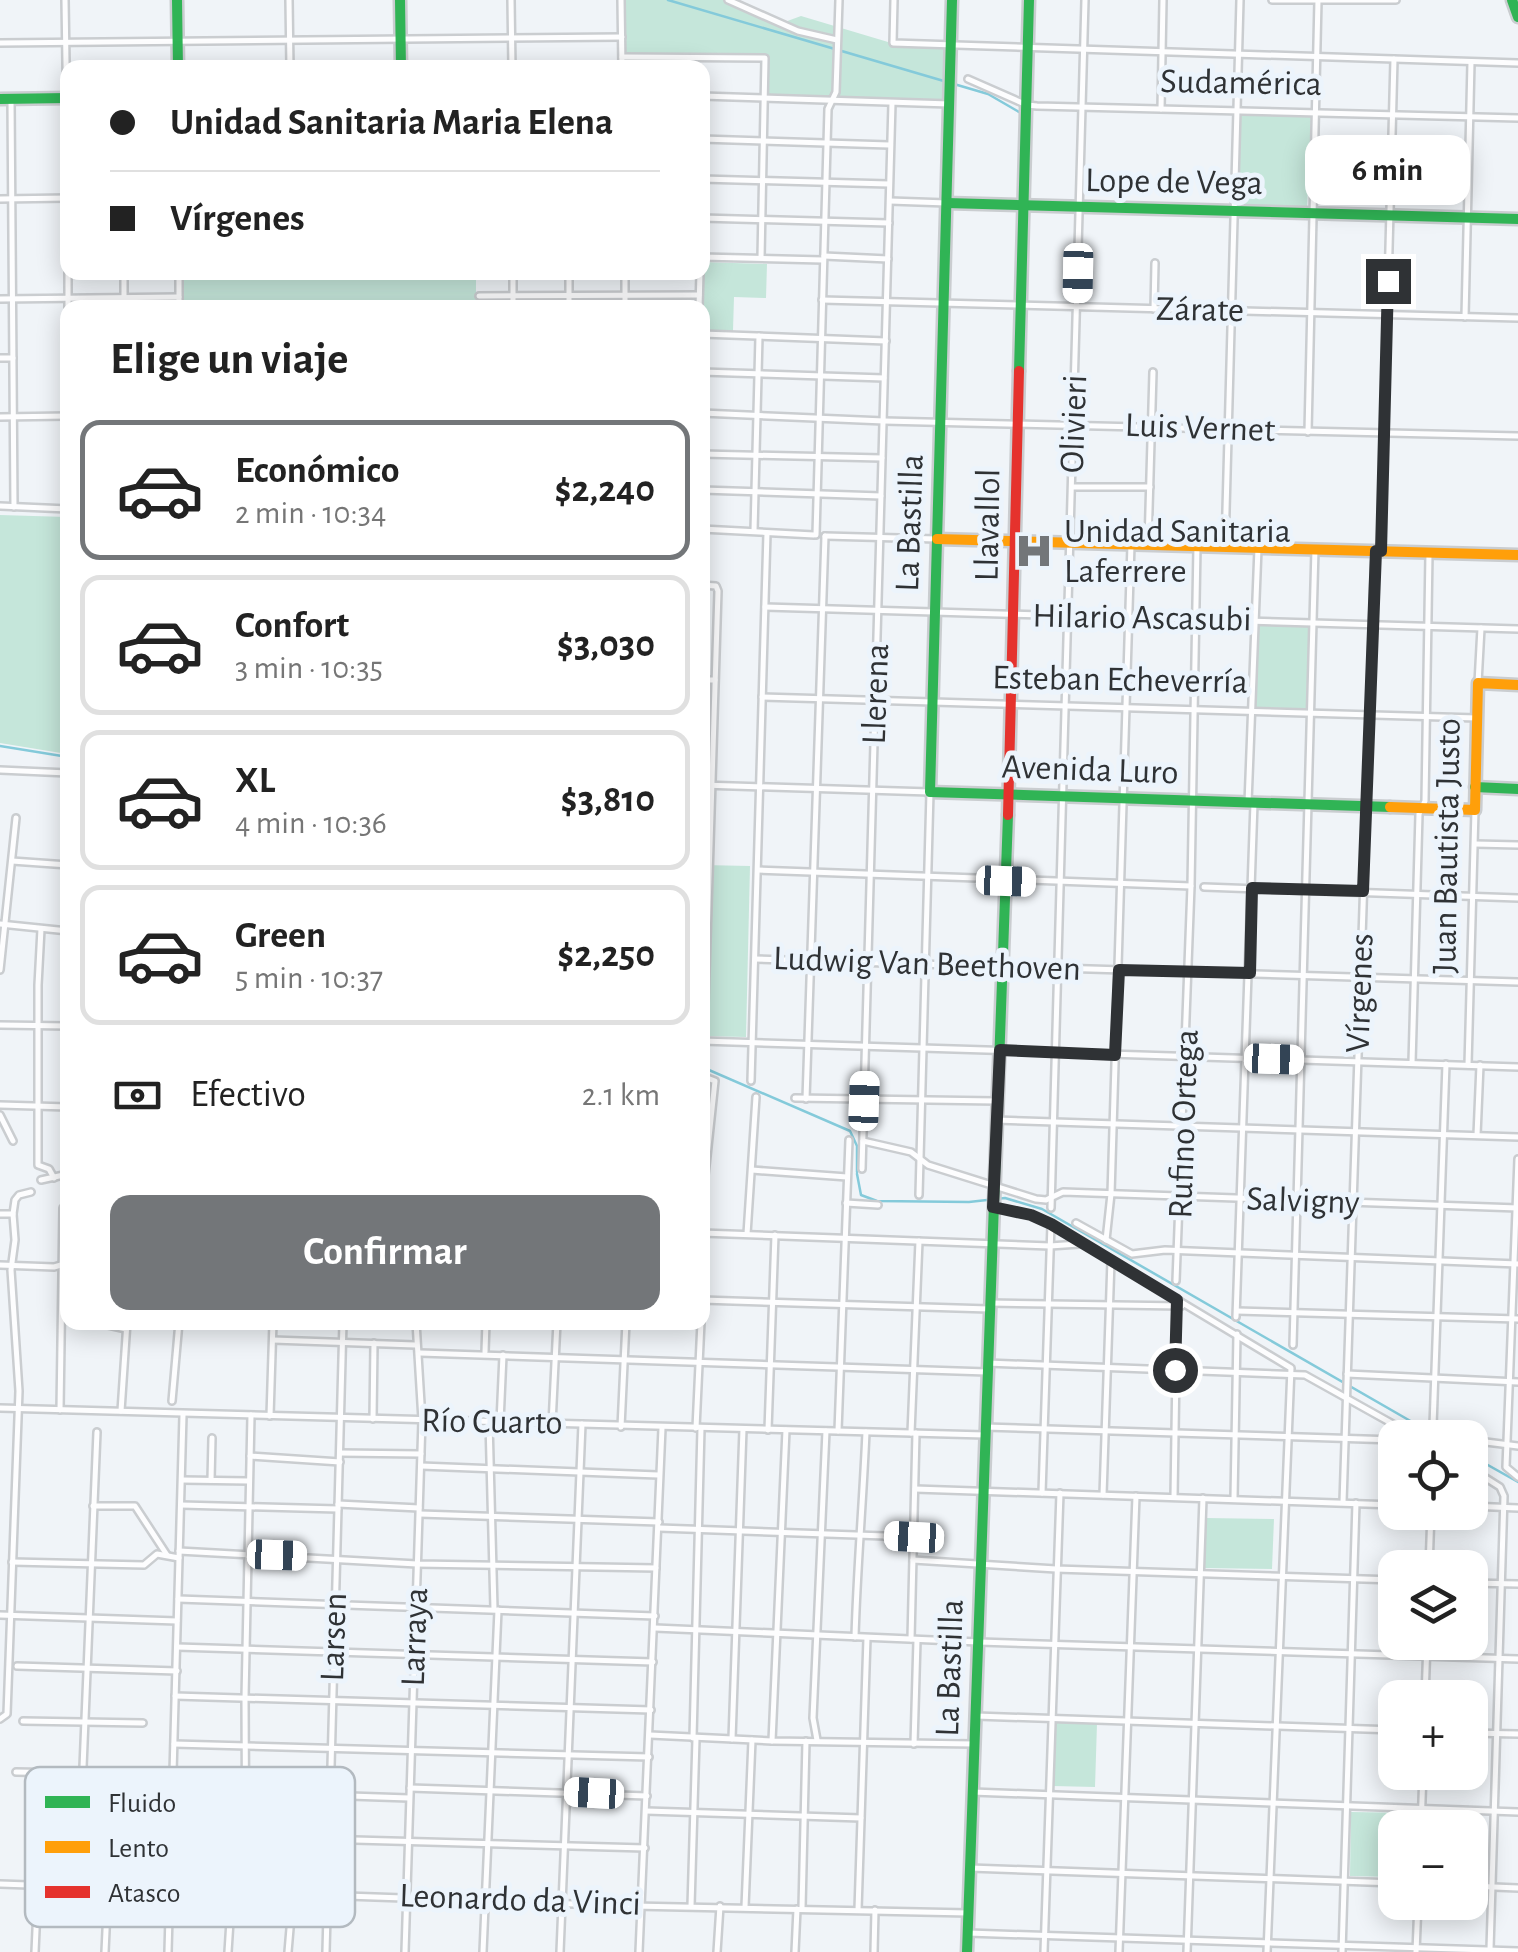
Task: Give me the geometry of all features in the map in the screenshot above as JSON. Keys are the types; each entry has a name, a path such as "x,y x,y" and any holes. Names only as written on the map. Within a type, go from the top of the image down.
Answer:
{"street":[{"path":"65,0 66,60"},
{"path":"178,0 178,60"},
{"path":"289,0 290,60"},
{"path":"400,0 401,60"},
{"path":"511,0 512,60"},
{"path":"621,0 622,57 766,60 761,258"},
{"path":"728,0 798,31 837,42"},
{"path":"816,535 828,109 832,101 839,0"},
{"path":"894,0 892,43 1518,63"},
{"name":"La Bastilla","path":"919,1195 952,0"},
{"name":"Llavallol","path":"1000,1050 1030,0"},
{"name":"Olivieri","path":"1051,1208 1086,0"},
{"path":"1161,108 1163,0"},
{"path":"1225,547 1240,0"},
{"path":"1272,0 1395,0"},
{"path":"1512,0 1518,17"},
{"path":"1308,432 1318,1"},
{"path":"0,43 622,37"},
{"name":"Vírgenes","path":"1346,1396 1372,624 1384,433 1394,59"},
{"path":"1464,317 1471,62"},
{"name":"Sudamérica","path":"968,79 1027,105 1518,118"},
{"path":"710,96 950,104"},
{"path":"14,506 12,199 6,99 60,98"},
{"name":"Llerena","path":"862,1169 892,103"},
{"path":"710,139 891,145"},
{"path":"710,178 890,184"},
{"path":"0,199 60,198"},
{"name":"Lope de Vega","path":"890,202 1518,219"},
{"path":"710,218 889,223"},
{"path":"710,257 888,260"},
{"path":"1154,309 1155,263"},
{"path":"68,280 68,299"},
{"path":"124,280 124,298"},
{"path":"0,299 179,298 179,280"},
{"path":"513,280 513,300"},
{"path":"569,280 569,300"},
{"path":"625,280 625,300"},
{"path":"699,300 700,280"},
{"path":"479,296 699,295"},
{"name":"Zárate","path":"822,300 1518,318"},
{"path":"710,334 886,342"},
{"path":"754,531 759,336"},
{"path":"0,358 13,358"},
{"path":"710,372 884,378"},
{"path":"1148,544 1154,372"},
{"name":"Luis Vernet","path":"710,413 1518,436"},
{"path":"0,417 60,416"},
{"path":"710,454 882,458"},
{"path":"1072,488 1150,487"},
{"path":"710,490 881,496"},
{"path":"0,506 60,509"},
{"path":"710,529 825,536 1518,554"},
{"path":"751,1080 767,533"},
{"path":"806,1099 825,536"},
{"path":"1106,1240 1111,1194 1131,544"},
{"name":"Rufino Ortega","path":"1176,1281 1191,886 1197,546"},
{"path":"1258,548 1250,973 1237,1314 1294,1312 1514,1319"},
{"path":"1293,1346 1315,549"},
{"path":"1412,1063 1430,552"},
{"path":"710,586 716,586 718,591 710,799"},
{"name":"Hilario Ascasubi","path":"765,607 1518,628"},
{"name":"Juan Bautista Justo","path":"1468,1065 1481,628"},
{"path":"710,680 715,680"},
{"path":"1478,684 1518,684"},
{"name":"Esteban Echeverría","path":"762,697 1477,718"},
{"path":"0,770 60,773"},
{"name":"Avenida Luro","path":"711,785 1475,810"},
{"path":"1476,788 1518,789"},
{"path":"0,970 16,818"},
{"path":"1475,844 1518,845"},
{"path":"12,861 60,864"},
{"path":"758,870 1191,886"},
{"path":"1204,888 1518,898"},
{"path":"2,924 60,930"},
{"path":"41,929 38,1166 48,1169 54,1178"},
{"name":"Ludwig Van Beethoven","path":"755,959 1518,982"},
{"path":"0,1025 60,1026"},
{"path":"710,1041 1518,1067"},
{"path":"992,1184 1000,1050"},
{"path":"1434,1420 1446,1064"},
{"path":"1477,1135 1480,1066"},
{"path":"710,1079 715,1081 710,1129"},
{"path":"747,1234 756,1096"},
{"path":"795,1098 996,1101"},
{"path":"0,1105 60,1107"},
{"path":"0,1115 13,1141"},
{"path":"995,1120 1518,1137"},
{"path":"838,1432 848,1140"},
{"name":"Salvigny","path":"863,1140 919,1156 928,1165 1036,1200 1063,1192 1517,1208"},
{"path":"1518,1159 1506,1467 1518,1477"},
{"path":"752,1170 847,1177"},
{"path":"42,1180 60,1176"},
{"name":"La Bastilla","path":"967,1952 992,1184"},
{"path":"0,1719 7,1714 4,1666 10,1614 18,1410 13,1214 19,1195 31,1192"},
{"path":"846,1202 878,1205"},
{"path":"993,1207 1031,1215 1051,1224 1177,1304"},
{"path":"0,1214 13,1214"},
{"path":"1076,1223 1134,1254 1180,1251 1516,1264"},
{"path":"1042,1492 1051,1224"},
{"path":"710,1233 1082,1244"},
{"path":"768,1430 774,1235"},
{"path":"914,1744 913,1433 919,1241"},
{"path":"1103,1495 1111,1260"},
{"path":"0,1265 60,1264"},
{"path":"710,1300 916,1306 1177,1304 1287,1362 1292,1374 1267,1952"},
{"path":"1174,1496 1177,1304"},
{"path":"60,1410 63,1330"},
{"path":"121,1412 126,1330"},
{"path":"172,1401 178,1330"},
{"path":"270,1416 274,1330"},
{"name":"Larsen","path":"330,1767 343,1330"},
{"path":"273,1340 415,1345 416,1330"},
{"path":"485,1352 486,1330"},
{"path":"552,1424 557,1330"},
{"path":"621,1427 626,1330"},
{"path":"690,1906 700,1330"},
{"path":"1234,1498 1238,1334"},
{"path":"373,1419 374,1342"},
{"name":"Larraya","path":"405,1952 422,1454 419,1352 415,1345"},
{"path":"419,1352 914,1370 1046,1366 1292,1374 1313,1378 1388,1420"},
{"path":"500,1422 502,1354"},
{"path":"1346,1374 1518,1382"},
{"path":"1343,1502 1346,1396"},
{"name":"Río Cuarto","path":"0,1408 662,1428 913,1433 1043,1429 1378,1440"},
{"path":"173,1767 183,1415"},
{"path":"245,1767 251,1415"},
{"path":"484,1952 498,1657 491,1564 489,1422"},
{"path":"560,1952 582,1424"},
{"path":"639,1952 662,1428"},
{"path":"732,1738 743,1429"},
{"path":"772,1741 786,1430"},
{"path":"817,1740 813,1718 826,1431"},
{"path":"84,1767 97,1432"},
{"path":"855,1637 866,1432"},
{"path":"210,1480 212,1438"},
{"path":"1488,1443 1518,1446"},
{"path":"340,1453 422,1454"},
{"path":"250,1456 340,1462"},
{"path":"421,1466 659,1475"},
{"path":"182,1480 248,1482"},
{"path":"1488,1480 1502,1489 1504,1507 1490,1951"},
{"path":"915,1489 1378,1504"},
{"path":"1044,1952 1060,1493"},
{"path":"1118,1952 1136,1496"},
{"path":"1187,1952 1203,1498"},
{"path":"1342,1949 1356,1503"},
{"path":"93,1506 131,1504 168,1556"},
{"path":"181,1504 248,1508 338,1506 699,1530 914,1537"},
{"path":"1488,1507 1518,1508"},
{"path":"0,1534 13,1534"},
{"path":"12,1562 144,1565 156,1554 247,1554 417,1564 657,1568"},
{"path":"913,1560 981,1566 1378,1579"},
{"path":"1488,1584 1518,1584"},
{"path":"178,1599 656,1616"},
{"path":"0,1615 177,1620"},
{"path":"655,1628 1378,1655"},
{"path":"858,1910 867,1638"},
{"path":"176,1647 654,1662"},
{"path":"1488,1658 1518,1659"},
{"path":"17,1666 177,1671"},
{"path":"175,1696 652,1710"},
{"path":"976,1716 1378,1729"},
{"path":"24,1721 143,1723"},
{"path":"1488,1734 1518,1734"},
{"path":"650,1735 974,1744"},
{"path":"745,1907 752,1740"},
{"path":"795,1952 805,1818 806,1741"},
{"path":"174,1744 649,1757"},
{"path":"16,1772 25,1772"},
{"path":"410,1788 648,1796"},
{"path":"1422,1790 1422,1808"},
{"path":"972,1792 1518,1812"},
{"path":"355,1796 410,1798"},
{"path":"646,1811 861,1818"},
{"path":"355,1841 644,1848"},
{"path":"970,1868 1378,1883"},
{"name":"Leonardo da Vinci","path":"0,1884 25,1886"},
{"path":"1490,1887 1518,1888"},
{"name":"Leonardo da Vinci","path":"355,1895 969,1913"},
{"path":"717,1952 720,1906"},
{"path":"874,1952 875,1910"},
{"path":"1416,1950 1417,1920"},
{"path":"105,1952 106,1927"},
{"path":"168,1952 169,1927"},
{"path":"228,1952 230,1927"},
{"path":"288,1952 290,1927"},
{"name":"Larsen","path":"326,1927 326,1952"},
{"path":"968,1933 1119,1936 1342,1949 1518,1951"}],"green space":[{"path":"621,0 728,0 782,23 801,16 888,42 951,46 950,104 765,98 766,60 622,57"},
{"path":"1240,114 1311,117 1307,209 1238,208"},
{"path":"710,262 767,264 766,298 734,297 733,331 710,330 710,300 703,300 703,280 710,280"},
{"path":"184,280 476,280 476,300 184,300"},
{"path":"0,515 60,517 60,753 0,743"},
{"path":"1257,624 1309,626 1306,709 1254,707"},
{"path":"710,865 750,866 746,1037 710,1036"},
{"path":"1206,1518 1274,1519 1272,1569 1204,1568"},
{"path":"1055,1722 1097,1724 1095,1787 1053,1786"},
{"path":"1351,1812 1378,1812 1378,1877 1350,1876"}],"waterway":[{"path":"668,0 988,94 1019,112"},
{"path":"0,746 60,756"},
{"path":"710,1070 850,1131 857,1146 857,1172"},
{"path":"857,1174 861,1195 877,1201 969,1202 1005,1198 1042,1209 1409,1420"},
{"path":"1488,1465 1518,1482"}],"traffic: fast":[{"path":"177,0 178,60"},
{"path":"400,0 401,60"},
{"path":"952,0 930,792 1390,807"},
{"path":"1019,371 1029,0"},
{"path":"1512,0 1518,17"},
{"path":"0,99 60,98"},
{"path":"947,203 1518,219"},
{"path":"1475,787 1518,789"},
{"path":"967,1952 1008,815"}],"traffic: slow":[{"path":"937,539 1518,555"},
{"path":"1390,807 1475,810 1478,683 1518,685"}],"traffic: jam":[{"path":"1008,815 1019,371"}],"place":[{"name":"Unidad Sanitaria Laferrere","path":"1034,551"}],"route":[{"path":"1175,1370 1177,1300 1051,1224 1031,1215 993,1207 1000,1050 1115,1055 1119,970 1250,973 1252,888 1363,891 1372,624 1376,551 1381,551 1388,281"}]}
